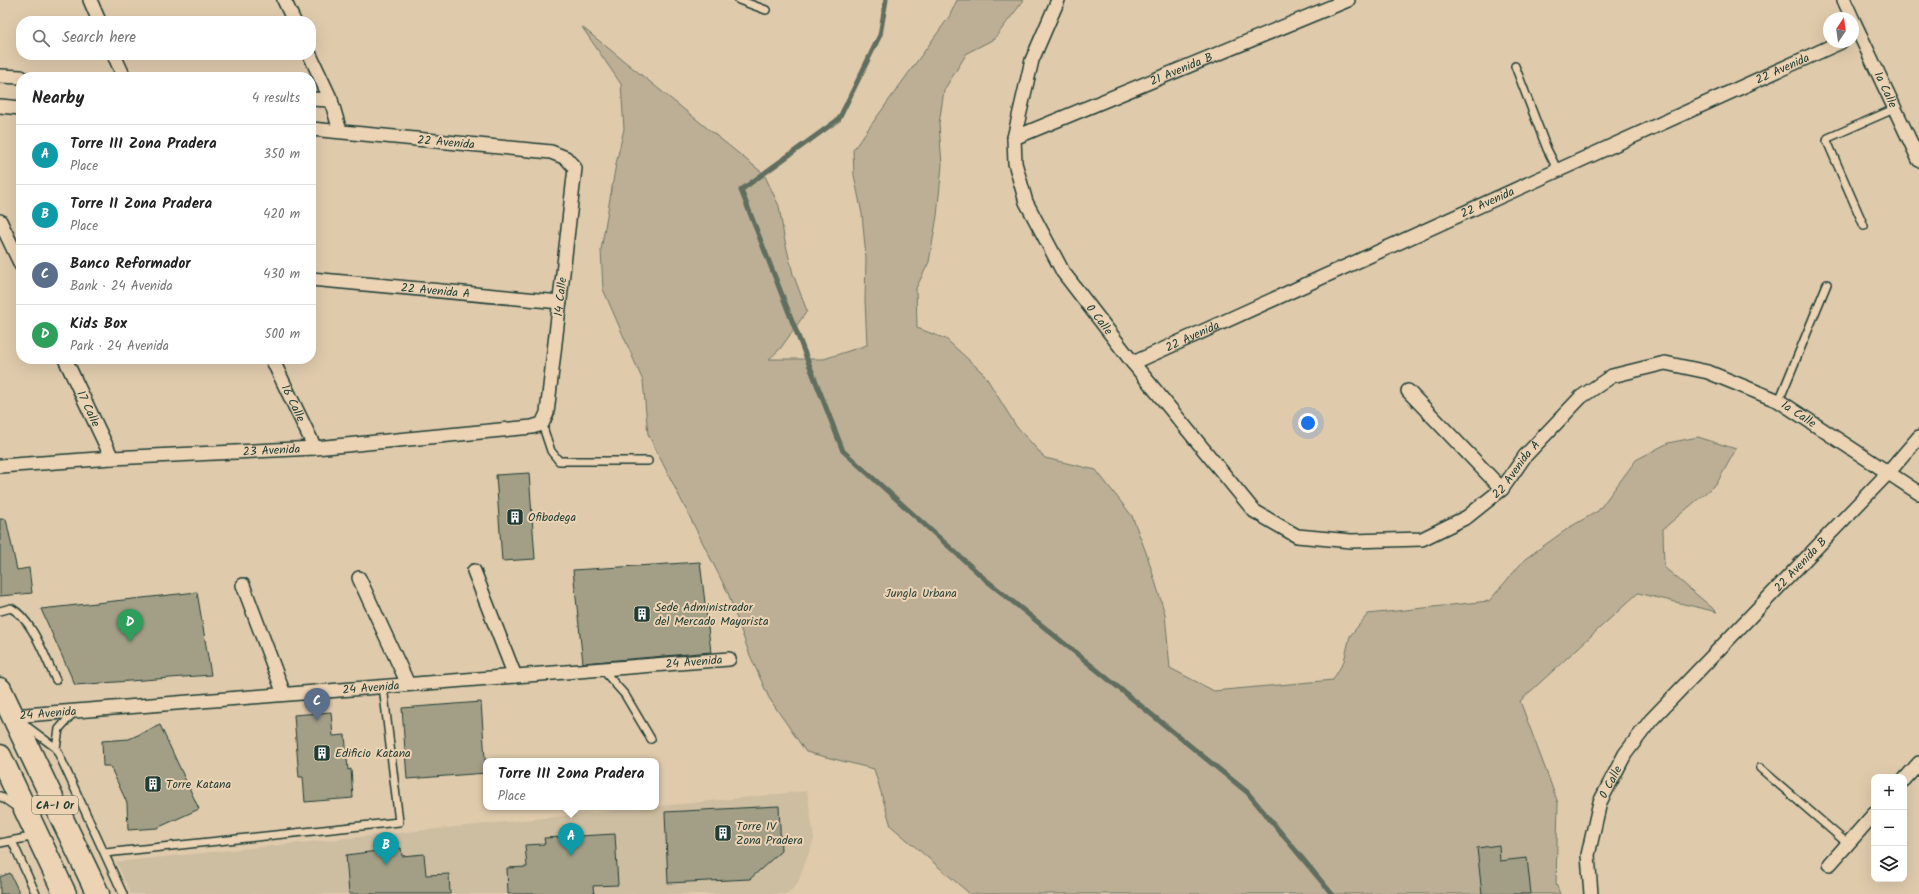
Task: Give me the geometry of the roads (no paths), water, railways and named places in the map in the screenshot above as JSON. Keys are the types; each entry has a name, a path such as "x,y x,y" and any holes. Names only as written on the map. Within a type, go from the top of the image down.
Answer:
{"highway":[{"name":"CA-1 Or","path":"0,689 98,894"},
{"name":"CA-1 Or","path":"0,756 65,894"}],"street":[{"path":"90,0 97,16"},
{"path":"284,0 292,16"},
{"name":"0 Calle","path":"1058,0 1032,60 1014,138 1015,163 1026,202 1043,236 1063,272 1133,363 1254,511 1297,536 1351,542"},
{"name":"21 Avenida B","path":"1014,138 1348,0"},
{"name":"1a Calle","path":"1844,0 1850,12"},
{"name":"1a Calle","path":"1859,41 1919,160"},
{"name":"22 Avenida","path":"1133,363 1828,48"},
{"path":"116,60 122,72"},
{"path":"312,60 331,100 340,131"},
{"path":"0,76 16,78"},
{"path":"316,99 331,100"},
{"path":"0,106 16,108"},
{"name":"22 Avenida","path":"316,129 434,142 551,152 566,158 576,168"},
{"name":"14 Calle","path":"542,424 548,413 576,168"},
{"path":"0,221 16,255"},
{"name":"22 Avenida A","path":"316,279 560,302"},
{"name":"1a Calle","path":"1665,363 1708,372 1779,402 1889,472 1919,493"},
{"name":"22 Avenida A","path":"1351,542 1422,539 1467,517 1502,489 1525,456 1581,397 1612,376 1665,363"},
{"name":"17 Calle","path":"67,364 112,458"},
{"name":"16 Calle","path":"274,364 315,448"},
{"path":"1408,391 1502,489"},
{"name":"23 Avenida","path":"0,466 112,458 315,448 532,427 542,424"},
{"name":"22 Avenida B","path":"1681,691 1889,472 1919,438"},
{"path":"474,571 515,676"},
{"path":"359,578 408,684"},
{"path":"243,585 284,694"},
{"name":"24 Avenida","path":"13,716 729,659"},
{"name":"0 Calle","path":"1591,894 1588,855 1600,802 1625,754 1651,720 1681,691"},
{"path":"1907,777 1919,763"},
{"path":"1830,864 1871,817"}],"lane":[{"path":"738,0 766,10"},
{"path":"1515,66 1547,148 1558,171"},
{"path":"1864,226 1826,141 1828,138 1894,109"},
{"path":"1779,402 1827,284"},
{"path":"542,424 551,451 559,461 648,461"},
{"path":"0,611 10,608 19,613 28,624 56,680"},
{"path":"602,668 625,695 651,739"},
{"path":"104,853 399,822 384,686"},
{"path":"56,748 59,730 75,711"},
{"path":"13,716 56,748 123,894"},
{"path":"1760,768 1848,844"},
{"path":"0,796 29,815"},
{"path":"0,843 38,836"},
{"path":"12,841 36,894"}],"waterway":[{"path":"886,0 880,35 839,119 741,190 843,451 986,580 1247,792 1332,894"}],"place":[{"name":"Ofibodega","path":"515,517"},
{"name":"Sede Administrador del Mercado Mayorista","path":"642,614"},
{"name":"Kids Box","path":"130,642"},
{"name":"Banco Reformador","path":"317,721"},
{"name":"Edificio Katana","path":"322,753"},
{"name":"Torre Katana","path":"153,784"},
{"name":"Torre IV Zona Pradera","path":"723,833"},
{"name":"Torre III Zona Pradera","path":"571,856"},
{"name":"Torre II Zona Pradera","path":"386,865"}],"park label":[{"name":"Jungla Urbana","path":"921,593"}]}
